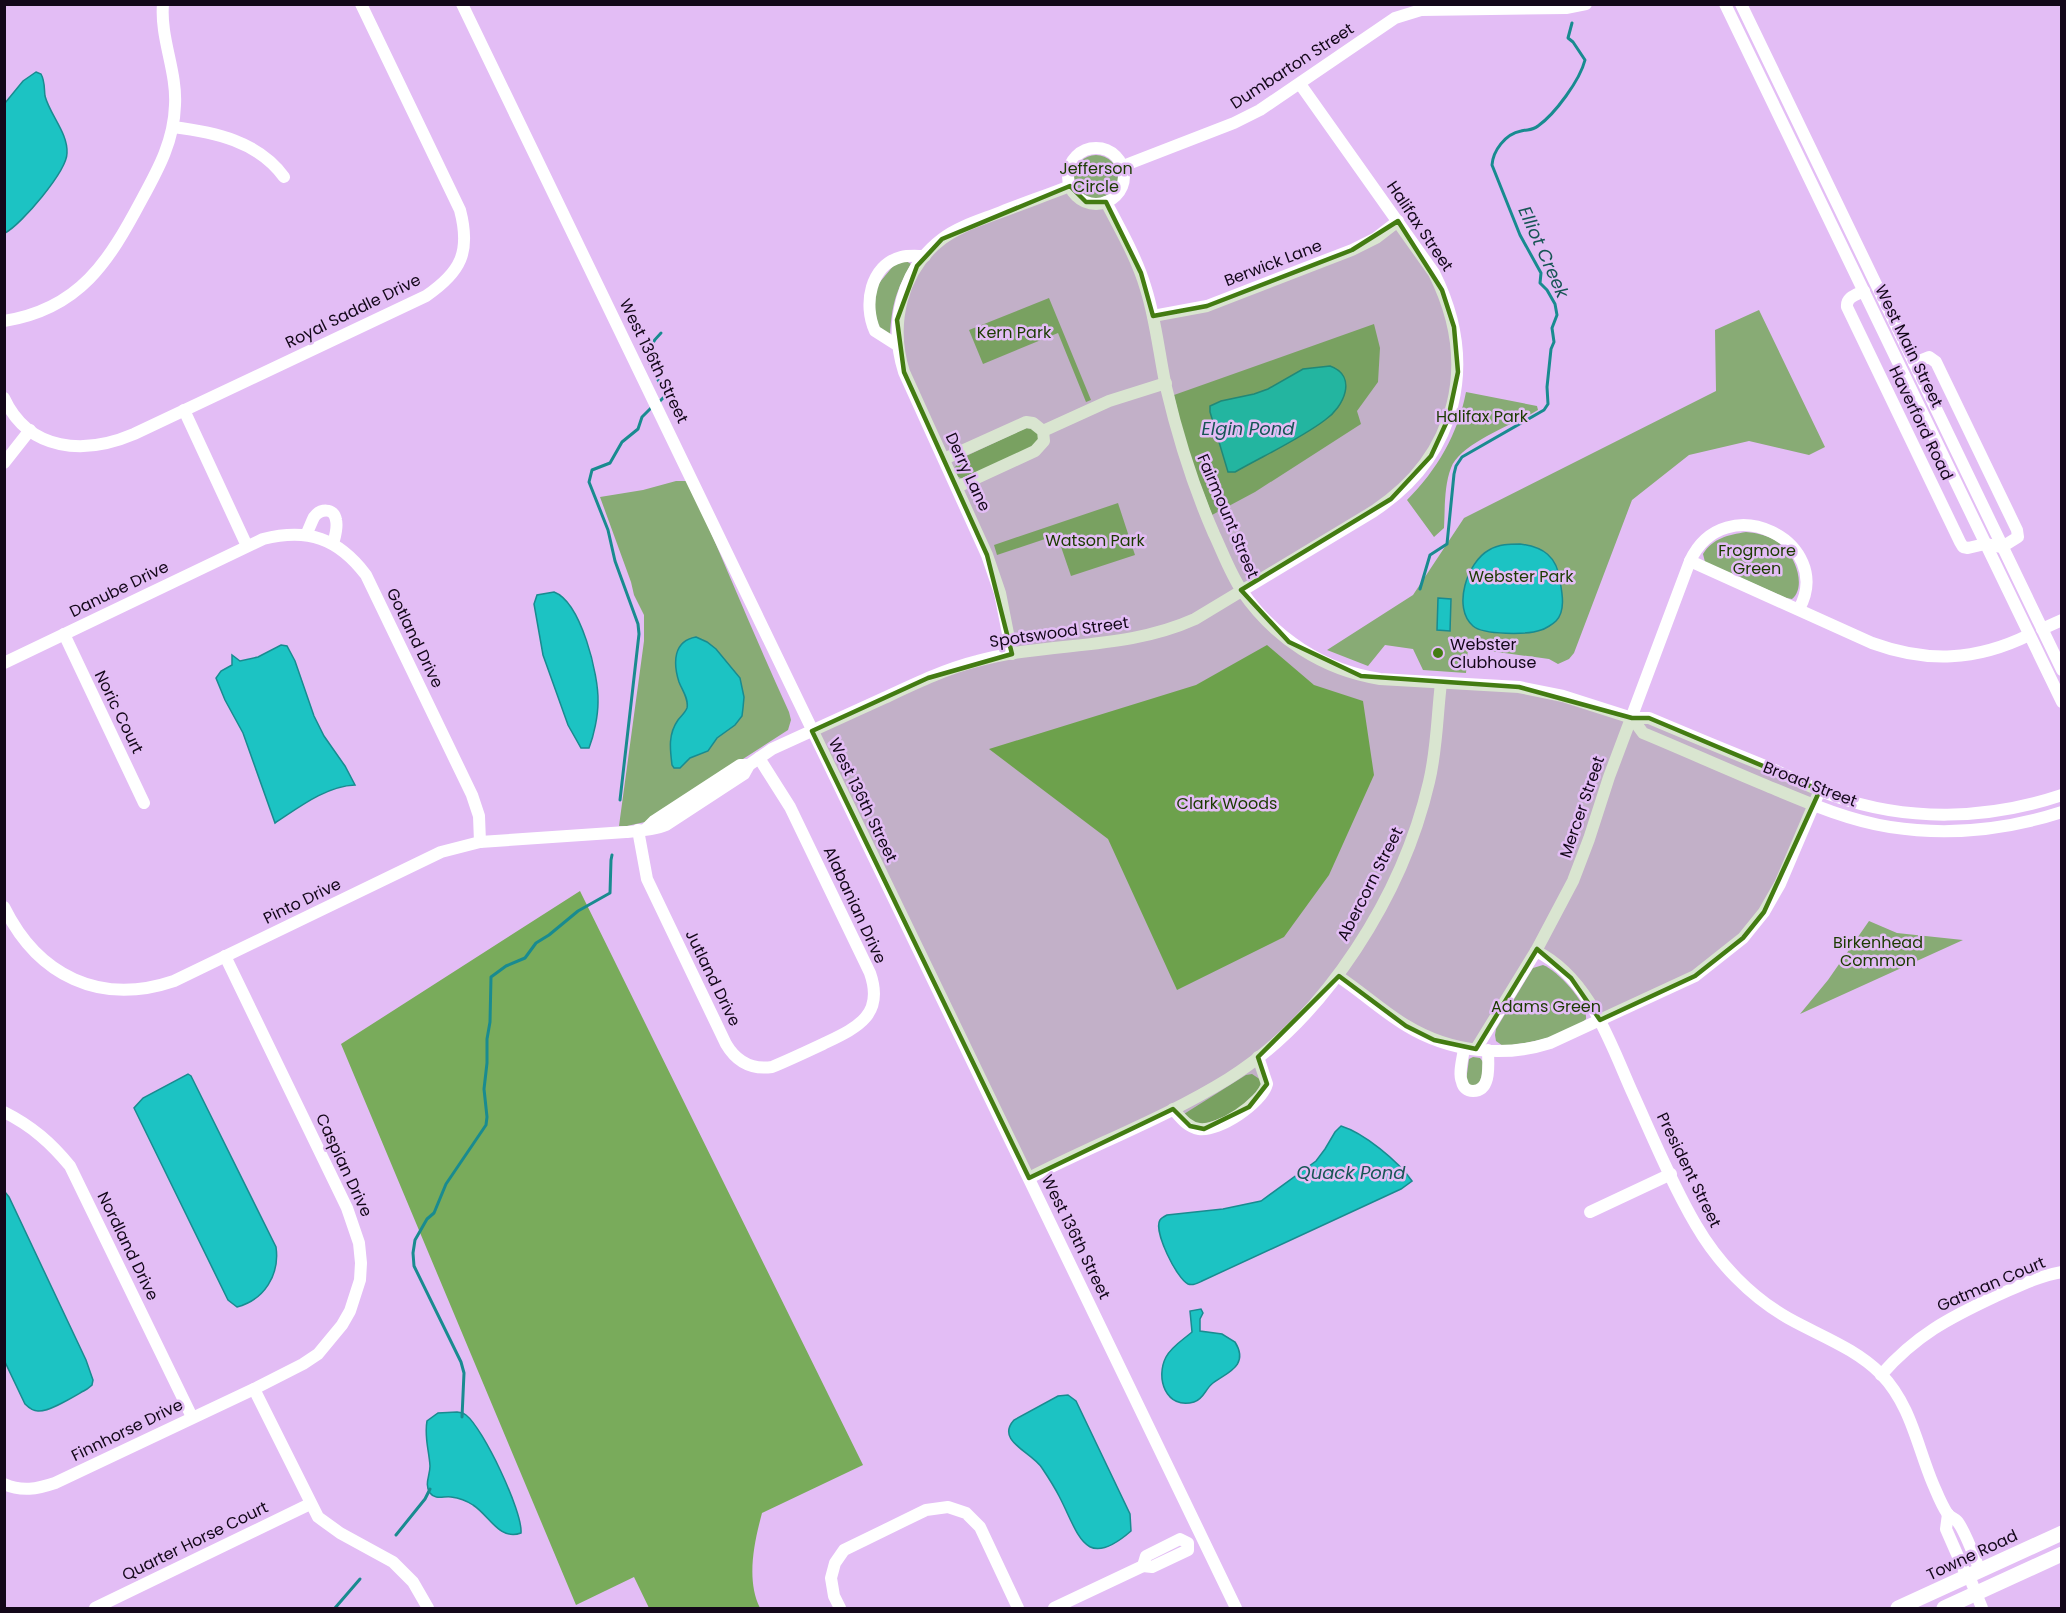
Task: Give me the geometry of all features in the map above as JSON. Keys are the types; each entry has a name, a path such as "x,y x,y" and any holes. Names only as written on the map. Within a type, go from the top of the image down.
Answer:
{"main road":[{"name":"Towne Road","path":"1898,1608 2061,1533"},
{"path":"1944,1608 2061,1554"}],"street":[{"path":"4,321 25,317 57,304 99,270 120,239 158,169 168,148 176,103 175,82 164,27 163,4"},
{"name":"Royal Saddle Drive","path":"4,398 17,419 30,430 48,440 62,445 91,447 120,440 426,296 444,283 456,270 462,258 465,242 465,228 460,210 361,4"},
{"name":"West 136th Street","path":"462,4 1236,1608"},
{"name":"Dumbarton Street","path":"1123,166 1234,123 1260,110 1384,26 1407,13 1421,10 1566,8 1586,4"},
{"name":"West Main Street","path":"1725,4 1864,291 1994,546 2042,630 2061,670"},
{"name":"West Main Street","path":"1741,4 1914,363 1994,546 2029,635 2061,702"},
{"name":"Halifax Street","path":"1241,590 1391,499 1418,472 1431,456 1441,437 1455,396 1458,372 1454,327 1446,299 1434,273 1300,84"},
{"path":"173,127 212,134 242,143 266,156 284,177"},
{"path":"1088,149 1105,149 1114,154 1123,166 1124,184 1120,192 1106,202 1094,204 1086,202 1079,198 1070,186 1069,170 1072,161 1088,149"},
{"path":"897,345 875,331 870,316 868,300 870,292 886,264 904,256 925,256 942,239 956,230 1070,186"},
{"name":"Fairmount Street","path":"1106,202 1141,273 1190,475 1241,590 1274,628 1302,651 1320,660 1361,676 1441,682"},
{"name":"Berwick Lane","path":"1153,316 1207,306 1376,238 1398,221"},
{"name":"Derry Lane","path":"925,256 910,279 899,306 897,345 900,360 908,384 957,487 993,572 1000,593 1012,654"},
{"name":"Haverford Road","path":"1864,291 1847,301 1847,307 1961,544 1970,548 1994,546"},
{"path":"1914,363 1929,357 1935,360 2018,534 2015,540 1994,546"},
{"path":"1043,431 1109,401 1166,383"},
{"path":"183,410 247,546"},
{"path":"944,459 1026,422 1033,423 1043,431 1044,441 1035,451 957,487"},
{"path":"4,463 30,430"},
{"path":"306,535 315,517 322,510 330,511 336,517 333,544"},
{"name":"Mercer Street","path":"1476,1049 1536,951 1573,881 1609,777 1690,561 1697,548 1710,535 1720,530 1742,525 1766,528 1786,540 1800,560 1806,582 1806,594 1799,609"},
{"name":"Gotland Drive","path":"247,546 287,533 306,535 333,544 349,555 366,575 472,795 479,816 480,842"},
{"name":"Danube Drive","path":"4,663 247,546"},
{"path":"1690,561 1872,642 1909,654 1941,657 1990,651 2029,635"},
{"name":"Spotswood Street","path":"812,731 928,678 977,661 1058,647 1105,644 1161,633 1195,619 1241,590"},
{"path":"2042,630 2061,620"},
{"name":"Noric Court","path":"64,634 144,804"},
{"name":"Broad Street","path":"1441,682 1519,687 1563,696 1632,718 1649,718 1833,796 1880,808 1948,815 1982,814 2013,809 2061,795"},
{"name":"Abercorn Street","path":"1029,1178 1173,1109 1229,1078 1258,1058 1294,1026 1339,976 1380,909 1416,828 1430,780 1441,682"},
{"name":"Broad Street","path":"1632,718 1643,733 1814,805 1841,815 1878,824 1933,832 2007,826 2061,812"},
{"name":"Pinto Drive","path":"4,907 25,942 44,961 72,978 99,987 127,991 144,989 174,981 441,852 480,842 657,828 666,825 744,774 754,761 772,749 812,731"},
{"name":"Alabanian Drive","path":"754,761 790,807 870,973 875,991 872,1006 859,1025 815,1047"},
{"path":"1339,976 1406,1026 1434,1040 1476,1049 1501,1051 1535,1047 1566,1036 1695,976 1743,938 1764,912 1780,884 1820,790"},
{"name":"Jutland Drive","path":"642,829 647,879 730,1051 741,1062 764,1068 779,1064 815,1047"},
{"name":"President Street","path":"1536,951 1571,978 1585,995 1600,1020 1671,1174 1704,1239 1722,1262 1744,1285 1773,1308 1848,1348 1881,1375 1896,1394 1908,1414 1932,1482 1947,1514 1958,1522 1975,1594 1982,1608"},
{"name":"Caspian Drive","path":"225,956 347,1208 359,1243 361,1263 360,1280 350,1311 332,1340 318,1354 303,1364 254,1389"},
{"path":"1173,1109 1190,1126 1204,1129 1218,1126 1261,1097 1267,1084 1258,1058"},
{"name":"Nordland Drive","path":"4,1112 40,1134 70,1166 192,1417"},
{"path":"1590,1212 1671,1174"},
{"name":"Gatman Court","path":"1881,1375 1908,1348 1937,1325 2033,1280 2061,1272"},
{"path":"254,1389 318,1517 327,1525 384,1555 404,1571 428,1608"},
{"name":"Finnhorse Drive","path":"9,1486 29,1490 55,1483 254,1389"},
{"name":"Quarter Horse Court","path":"95,1608 310,1504"},
{"path":"840,1608 834,1596 831,1578 835,1563 844,1550 926,1510 948,1507 966,1513 980,1527 1018,1608"},
{"path":"1054,1608 1143,1566 1146,1556 1180,1539 1188,1544 1201,1537"}],"highlighted area":[{"path":"1070,186 1086,202 1106,202 1141,273 1153,316 1207,306 1352,250 1398,221 1442,290 1454,327 1458,372 1448,419 1431,456 1391,499 1241,590 1289,642 1361,676 1519,687 1632,718 1649,718 1820,790 1764,912 1743,938 1695,976 1600,1020 1571,978 1537,949 1476,1049 1434,1040 1406,1026 1339,976 1258,1057 1267,1084 1249,1107 1204,1129 1190,1126 1173,1109 1029,1178 812,731 928,678 1012,654 987,555 904,372 897,320 917,266 942,239"}],"green space":[{"name":"Jefferson Circle","path":"1096,155 1111,162 1118,177 1111,192 1096,199 1081,192 1074,177 1081,162"},
{"path":"906,261 911,264 896,298 890,335 881,331 874,319 875,288 894,265"},
{"name":"Kern Park","path":"1049,298 1091,400 1086,402 1058,333 983,364 969,330"},
{"name":"Webster Park","path":"1759,310 1825,447 1809,455 1749,441 1689,455 1632,500 1574,653 1569,659 1558,664 1549,659 1468,648 1466,673 1423,670 1413,649 1385,645 1368,666 1327,650 1413,595 1464,518 1716,391 1715,330"},
{"path":"1374,324 1380,348 1378,382 1357,411 1361,424 1255,492 1212,515 1185,444 1174,395"},
{"name":"Halifax Park","path":"1466,392 1537,406 1538,410 1476,442 1456,459 1447,482 1444,528 1434,537 1407,500 1428,476 1445,450 1458,422"},
{"path":"1026,428 1033,429 1039,435 1038,445 964,480 957,476 954,469 960,459"},
{"path":"676,481 688,481 791,720 788,730 645,822 619,826 644,641 644,615 634,595 600,497 643,490"},
{"name":"Watson Park","path":"1118,503 1135,555 1071,576 1057,535 997,555 994,545"},
{"name":"Frogmore Green","path":"1746,532 1772,538 1789,553 1796,566 1799,581 1796,594 1792,599 1705,562 1703,554 1711,544 1727,536"},
{"name":"Clark Woods","path":"1267,645 1314,685 1363,701 1374,775 1329,875 1284,937 1177,990 1108,839 989,749 1196,685"},
{"path":"580,891 863,1465 762,1513 754,1549 752,1574 760,1608 649,1608 634,1577 576,1605 341,1044"},
{"name":"Birkenhead Common","path":"1869,921 1897,933 1963,940 1800,1014 1828,980"},
{"name":"Adams Green","path":"1543,965 1571,988 1582,1005 1586,1019 1570,1030 1559,1034 1535,1041 1503,1046 1496,1041 1496,1029 1533,968"},
{"path":"1480,1058 1483,1062 1481,1085 1472,1088 1466,1081 1469,1059"},
{"path":"1252,1074 1261,1080 1260,1089 1256,1097 1238,1110 1198,1126 1184,1114 1246,1075"}],"water":[{"path":"36,72 41,74 45,96 65,138 67,153 60,172 42,197 21,220 5,233 5,103 23,81"},
{"name":"Elgin Pond","path":"1330,366 1339,371 1346,384 1342,400 1332,414 1293,441 1235,472 1228,472 1210,406 1268,389 1303,369"},
{"path":"1520,544 1542,550 1556,565 1562,596 1559,617 1549,626 1535,632 1506,633 1478,629 1467,618 1463,597 1474,564 1493,548"},
{"path":"554,592 564,598 572,610 580,624 592,658 598,702 593,737 589,748 581,748 568,725 543,655 534,604 537,595"},
{"path":"1438,598 1451,599 1450,631 1437,630"},
{"path":"696,637 716,649 740,678 744,697 742,716 735,725 717,738 708,751 690,758 680,768 674,768 671,736 675,725 687,708 686,698 677,675 677,654 683,643"},
{"path":"281,645 287,646 295,661 314,716 355,785 344,786 323,794 275,823 243,733 216,678 221,671 232,665 232,655 240,661 258,657"},
{"path":"188,1074 276,1247 275,1267 268,1285 255,1299 237,1307 228,1300 134,1108 143,1098"},
{"name":"Quack Pond","path":"1341,1126 1360,1135 1380,1149 1412,1181 1401,1189 1197,1283 1190,1285 1183,1280 1172,1264 1163,1244 1159,1226 1161,1219 1167,1215 1223,1209 1261,1201 1316,1161"},
{"path":"5,1192 86,1360 93,1380 92,1385 87,1389 43,1411 30,1409 25,1404 5,1362"},
{"path":"1201,1309 1203,1313 1200,1319 1200,1331 1222,1334 1235,1342 1240,1357 1235,1368 1210,1385 1200,1399 1184,1403 1170,1397 1165,1390 1163,1365 1171,1350 1192,1332 1190,1311"},
{"path":"1068,1395 1076,1401 1130,1514 1131,1531 1115,1543 1103,1548 1093,1548 1078,1535 1057,1492 1042,1468 1017,1446 1009,1434 1009,1427 1014,1420 1058,1396"},
{"path":"438,1413 465,1414 473,1423 501,1471 516,1508 521,1533 513,1535 500,1530 479,1509 466,1501 451,1497 437,1497 430,1493 427,1486 430,1466 426,1438 427,1421"}],"waterway":[{"name":"Elliot Creek","path":"1420,589 1430,555 1447,544 1454,474 1462,457 1544,410 1548,404 1547,387 1551,349 1554,342 1552,328 1557,315 1555,304 1540,283 1541,273 1520,235 1492,165 1497,149 1505,139 1523,130 1534,129 1545,121 1566,96 1578,77 1585,60 1568,38 1572,23"},
{"path":"659,402 666,395 650,364 649,350 661,333"},
{"path":"620,800 639,634 638,624 615,561 608,530 589,482 592,470 610,463 622,442 638,429 642,417 653,406"},
{"path":"462,1417 464,1373 461,1362 414,1266 415,1240 427,1219 434,1213 446,1184 486,1125 484,1089 490,1022 491,977 506,966 525,958 536,943 578,911 610,893 612,855"},
{"path":"396,1535 425,1499 430,1489"},
{"path":"335,1608 360,1579"}],"place":[{"name":"Webster Clubhouse","path":"1438,653"}]}
